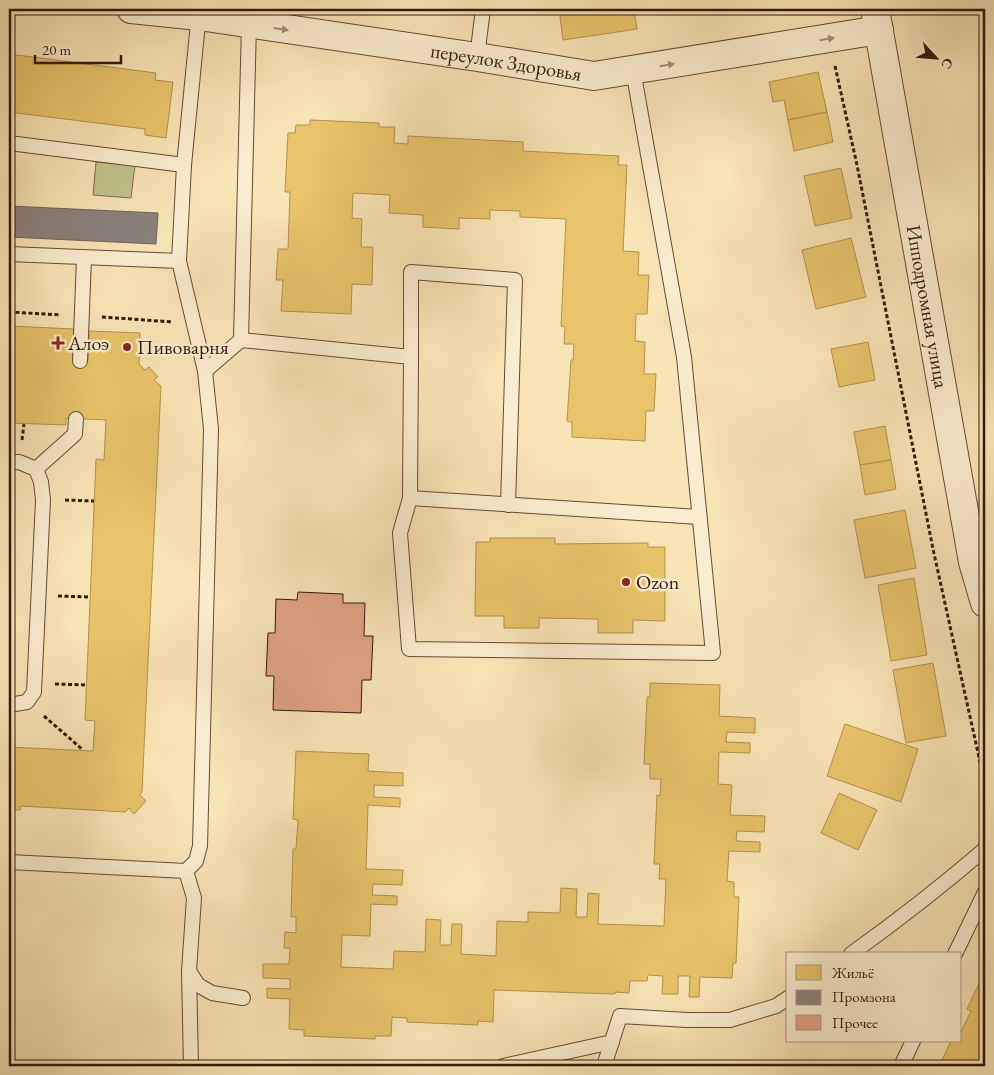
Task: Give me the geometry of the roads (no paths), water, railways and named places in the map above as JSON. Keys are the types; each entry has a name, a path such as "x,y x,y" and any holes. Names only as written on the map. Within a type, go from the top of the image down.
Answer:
{"street":[{"name":"переулок Здоровья","path":"131,9 199,12 249,24 594,76 829,38 877,20"},
{"name":"Ипподромная улица","path":"877,20 973,562 985,604"}],"lane":[{"path":"478,57 483,9"},
{"path":"9,862 186,871 196,861 200,846 210,429 205,371 179,261 184,165 199,12"},
{"path":"241,340 249,24"},
{"path":"508,505 515,280 412,272 410,498 400,533 409,649 713,654 684,357 633,70"},
{"path":"9,142 184,165"},
{"path":"9,254 179,261"},
{"path":"80,361 84,258"},
{"path":"205,371 241,340 411,356"},
{"path":"36,469 75,434 76,419"},
{"path":"9,462 19,462 36,469 41,482 42,500 34,692 27,702 9,705"},
{"path":"410,498 699,517"},
{"path":"854,952 907,913 985,849"},
{"path":"186,871 194,898 189,971 191,1066"},
{"path":"956,952 985,892"},
{"path":"189,971 198,985 212,993 243,998"},
{"path":"604,1066 620,1016 687,1020 730,1020 776,1006 786,999"},
{"path":"503,1066 612,1042"},
{"path":"900,1066 912,1042"}],"place":[{"name":"Алоэ","path":"58,343"},
{"name":"Пивоварня","path":"127,347"},
{"name":"Ozon","path":"626,582"}]}
